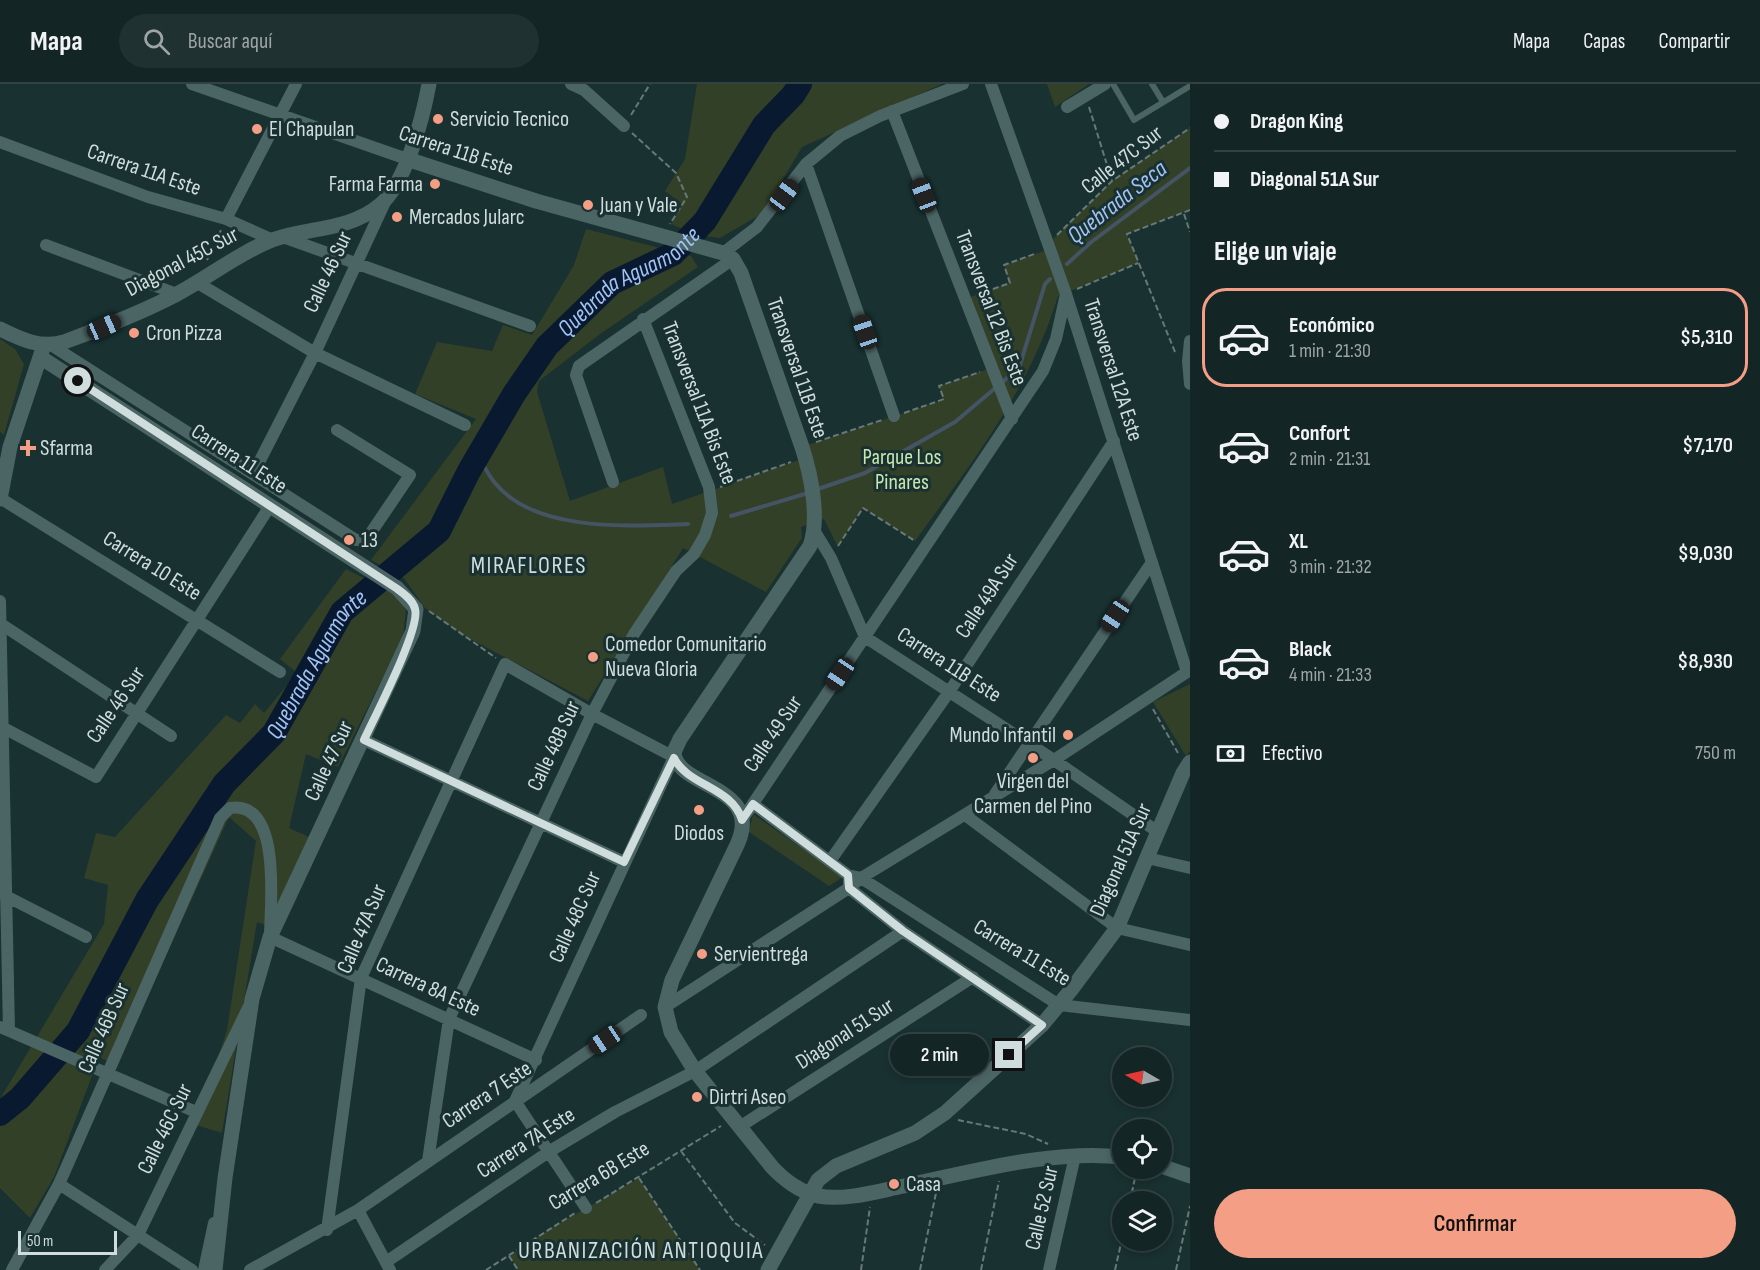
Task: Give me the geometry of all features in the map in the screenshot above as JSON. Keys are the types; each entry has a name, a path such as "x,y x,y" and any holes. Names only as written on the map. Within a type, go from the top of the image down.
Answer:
{"street":[{"name":"Carrera 11B Este","path":"192,84 536,201 722,253"},
{"path":"226,219 296,84"},
{"name":"Calle 46 Sur","path":"253,474 315,353 407,159 429,84"},
{"path":"571,84 584,90 624,126"},
{"path":"613,482 576,375 579,366 643,319 757,227 806,164 840,136 892,111 963,84"},
{"name":"Transversal 12A Este","path":"991,84 1066,294 1189,671"},
{"path":"1067,107 1105,84"},
{"name":"Transversal 12 Bis Este","path":"892,111 1012,419"},
{"name":"Carrera 11A Este","path":"0,142 148,197 226,219 357,263 530,326"},
{"path":"806,164 894,416"},
{"path":"278,238 350,222 371,212 388,197"},
{"name":"Diagonal 45C Sur","path":"45,349 104,327 177,294 278,238"},
{"path":"46,245 177,294"},
{"name":"Transversal 11B Este","path":"722,253 741,273 806,462 814,524 865,637"},
{"path":"196,282 315,353 465,425"},
{"name":"Calle 49 Sur","path":"665,1007 672,980 740,839 742,820 1012,419 1051,355 1066,294"},
{"name":"Transversal 11A Bis Este","path":"643,319 711,497"},
{"name":"Carrera 11 Este","path":"0,328 45,349 361,541 366,540 410,479 408,472 337,430"},
{"path":"1190,341 1188,361 1190,384"},
{"path":"0,498 5,445 45,349"},
{"name":"Carrera 11 Este","path":"45,349 270,506 396,588 411,602"},
{"name":"Calle 49A Sur","path":"830,861 949,692 1114,441"},
{"name":"Calle 48B Sur","path":"428,1161 449,1019 592,714 634,634 676,571 700,545 709,524 711,497"},
{"name":"Carrera 10 Este","path":"0,498 280,672"},
{"name":"Calle 46 Sur","path":"2,727 96,777 270,506"},
{"name":"Calle 48C Sur","path":"515,1101 536,1060 624,862 674,758 680,739 810,546 814,524"},
{"path":"992,800 1152,562"},
{"path":"0,601 5,1029 196,1112"},
{"name":"Calle 47 Sur","path":"215,1270 225,1178 252,999 270,937 413,631 416,609 411,602"},
{"path":"1,624 171,736"},
{"name":"Carrera 11B Este","path":"865,637 1054,760 1158,832"},
{"path":"505,664 674,758 683,768 732,801 742,820"},
{"name":"Calle 47A Sur","path":"327,1230 361,978 505,664"},
{"path":"1112,1157 1075,1156 1002,1166 872,1192 832,1197 809,1193 779,1174 695,1071 671,1032 665,1007 849,888 855,877 992,800 1189,671"},
{"path":"364,740 624,862"},
{"name":"Diagonal 51A Sur","path":"768,1270 818,1180 830,1170 898,1141 941,1116 1042,1025 1059,1005 1117,928 1188,769"},
{"name":"Carrera 11 Este","path":"753,804 830,861 1059,1005 1190,1020"},
{"name":"Calle 47 Sur","path":"236,808 245,810 257,820 268,842 270,937"},
{"name":"Calle 46B Sur","path":"10,1270 59,1184 220,818 228,810 236,808"},
{"path":"965,816 1117,928 1190,945"},
{"path":"1148,858 1190,868"},
{"path":"849,888 903,931 1042,1025"},
{"path":"4,895 86,937"},
{"name":"Carrera 7A Este","path":"388,1266 550,1151 615,1112 695,1071 903,931"},
{"name":"Carrera 8A Este","path":"270,937 536,1060"},
{"name":"Diagonal 51 Sur","path":"738,1122 973,978"},
{"name":"Calle 46C Sur","path":"105,1270 138,1235 252,999"},
{"name":"Carrera 7 Este","path":"250,1270 327,1230 358,1210 641,1015"},
{"path":"515,1101 586,1208"},
{"name":"Calle 52 Sur","path":"1049,1270 1075,1156"},
{"path":"1172,1170 1190,1176"},
{"path":"204,1270 225,1178"},
{"path":"59,1184 192,1270"},
{"path":"358,1210 388,1266"},
{"path":"0,1262 10,1270"}],"lane":[{"path":"1113,84 1134,120 1190,86"},
{"path":"1152,84 1163,102"}],"path":[{"path":"650,84 624,126 676,173 687,197 667,237"},
{"path":"1086,96 1112,181"},
{"name":"Calle 47C Sur","path":"965,299 1010,283 1004,265 1049,246 1112,181 1190,128"},
{"path":"1177,356 1127,234 1190,210"},
{"path":"1184,214 1190,232"},
{"path":"206,261 226,219"},
{"path":"1066,294 1139,263"},
{"path":"711,497 806,462"},
{"path":"831,558 863,508 925,548"},
{"path":"411,602 424,607 505,664"},
{"path":"1147,699 1188,769"},
{"path":"941,1116 1026,1134 1075,1156"},
{"name":"Carrera 6B Este","path":"486,1270 681,1151 738,1122"},
{"path":"681,1151 735,1223 777,1253"},
{"path":"981,1270 1002,1166"},
{"path":"639,1178 700,1270"},
{"path":"920,1270 939,1179"},
{"path":"861,1270 872,1192"},
{"path":"1176,1270 1190,1206"},
{"path":"1115,1270 1119,1251"},
{"path":"509,1256 518,1270"}],"green space":[{"path":"697,84 942,84 802,147 763,213 720,238 697,235 671,224 682,204 665,191 685,159"},
{"path":"1047,84 1089,84 1055,107"},
{"name":"Parque Los Pinares","path":"1190,128 1190,210 1127,234 1139,263 1058,296 1046,331 1031,363 997,425 915,541 863,508 838,547 824,519 801,527 802,538 766,592 683,548 588,701 459,633 424,607 404,578 371,560 476,419 415,394 437,342 492,351 503,325 532,335 574,265 586,229 691,256 698,267 600,334 539,381 537,392 570,501 663,467 672,504 805,458 802,447 943,400 939,386 991,368 965,299 1009,283 1004,265 1050,249 1048,244 1112,181"},
{"path":"0,339 15,349 24,364 4,435 0,432"},
{"path":"346,569 397,595 406,610 403,637 338,767 306,754 289,828 309,837 268,926 257,922 222,1133 196,1125 227,1030 256,841 229,817 116,1065 99,1057 54,1177 30,1218 0,1188 0,1099 104,924 108,885 84,878 96,833 115,837 226,715 240,723 255,704 264,713 297,673 280,659"},
{"path":"1190,684 1190,751 1186,756 1153,702"},
{"path":"753,814 843,877 829,886 749,832"},
{"path":"639,1178 700,1270 518,1270 509,1256 553,1227"}],"waterway":[{"name":"Quebrada Aguamonte","path":"0,1114 20,1098 78,1031 147,900 224,784 274,733 342,612 439,531 469,471 514,394 547,346 612,283 673,254 705,221 764,125 793,95 800,84"},
{"name":"Quebrada Seca","path":"1067,264 1090,243 1190,168"},
{"name":"Quebrada Seca","path":"815,490 865,473 955,422 1019,368 1045,284 1050,279"},
{"name":"Quebrada Seca","path":"478,455 495,483 513,499 534,511 585,523 688,524"},
{"name":"Quebrada Seca","path":"731,516 808,493"}],"place":[{"name":"Servicio Tecnico","path":"438,119"},
{"name":"El Chapulan","path":"257,129"},
{"name":"Farma Farma","path":"435,184"},
{"name":"Juan y Vale","path":"588,205"},
{"name":"Mercados Jularc","path":"397,217"},
{"name":"Cron Pizza","path":"134,333"},
{"name":"Sfarma","path":"28,448"},
{"name":"13","path":"349,540"},
{"name":"Comedor Comunitario Nueva Gloria","path":"593,657"},
{"name":"Mundo Infantil","path":"1068,735"},
{"name":"Virgen del Carmen del Pino","path":"1033,758"},
{"name":"Diodos","path":"699,810"},
{"name":"Servientrega","path":"702,954"},
{"name":"Dirtri Aseo","path":"697,1097"},
{"name":"Casa","path":"894,1184"}],"district":[{"name":"MIRAFLORES","path":"529,565"},
{"name":"URBANIZACIÓN ANTIOQUIA","path":"641,1250"}],"route":[{"path":"78,381 396,588 411,602 416,609 413,631 364,740 624,862 674,758 683,768 732,801 740,812 742,820 753,804 848,875 849,888 903,931 1042,1025 1009,1055"}]}
